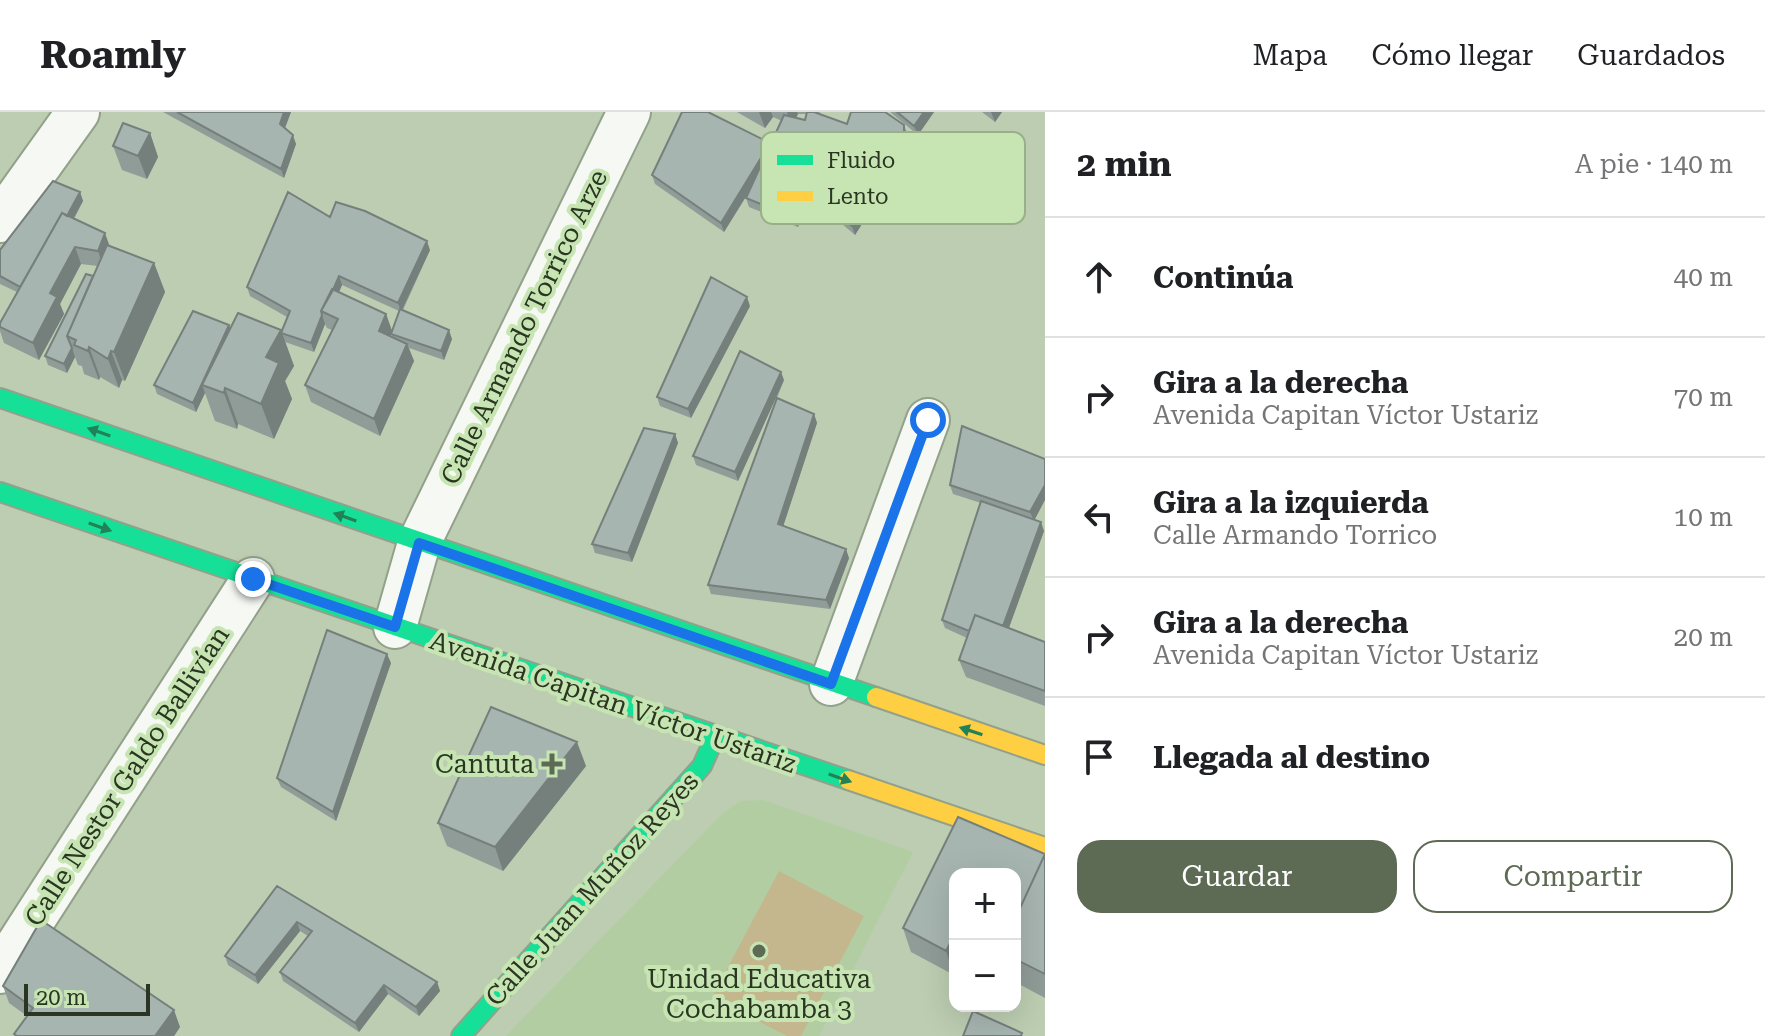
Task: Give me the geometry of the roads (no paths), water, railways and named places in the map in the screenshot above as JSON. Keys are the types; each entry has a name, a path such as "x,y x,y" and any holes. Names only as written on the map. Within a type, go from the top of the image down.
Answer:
{"main road":[{"path":"0,398 1045,755"},
{"name":"Avenida Capitan Víctor Ustariz","path":"0,492 1045,847"},
{"name":"Calle Juan Muñoz Reyes","path":"461,1036 702,766 715,737"}],"street":[{"path":"0,221 78,112"},
{"name":"Calle Armando Torrico Arze","path":"395,627 419,543 629,112"},
{"path":"831,684 928,420"},
{"name":"Calle Nestor Galdo Ballivían","path":"0,972 253,579"}],"place":[{"name":"Cantuta","path":"552,764"},
{"name":"Unidad Educativa Cochabamba 3","path":"759,951"}]}
